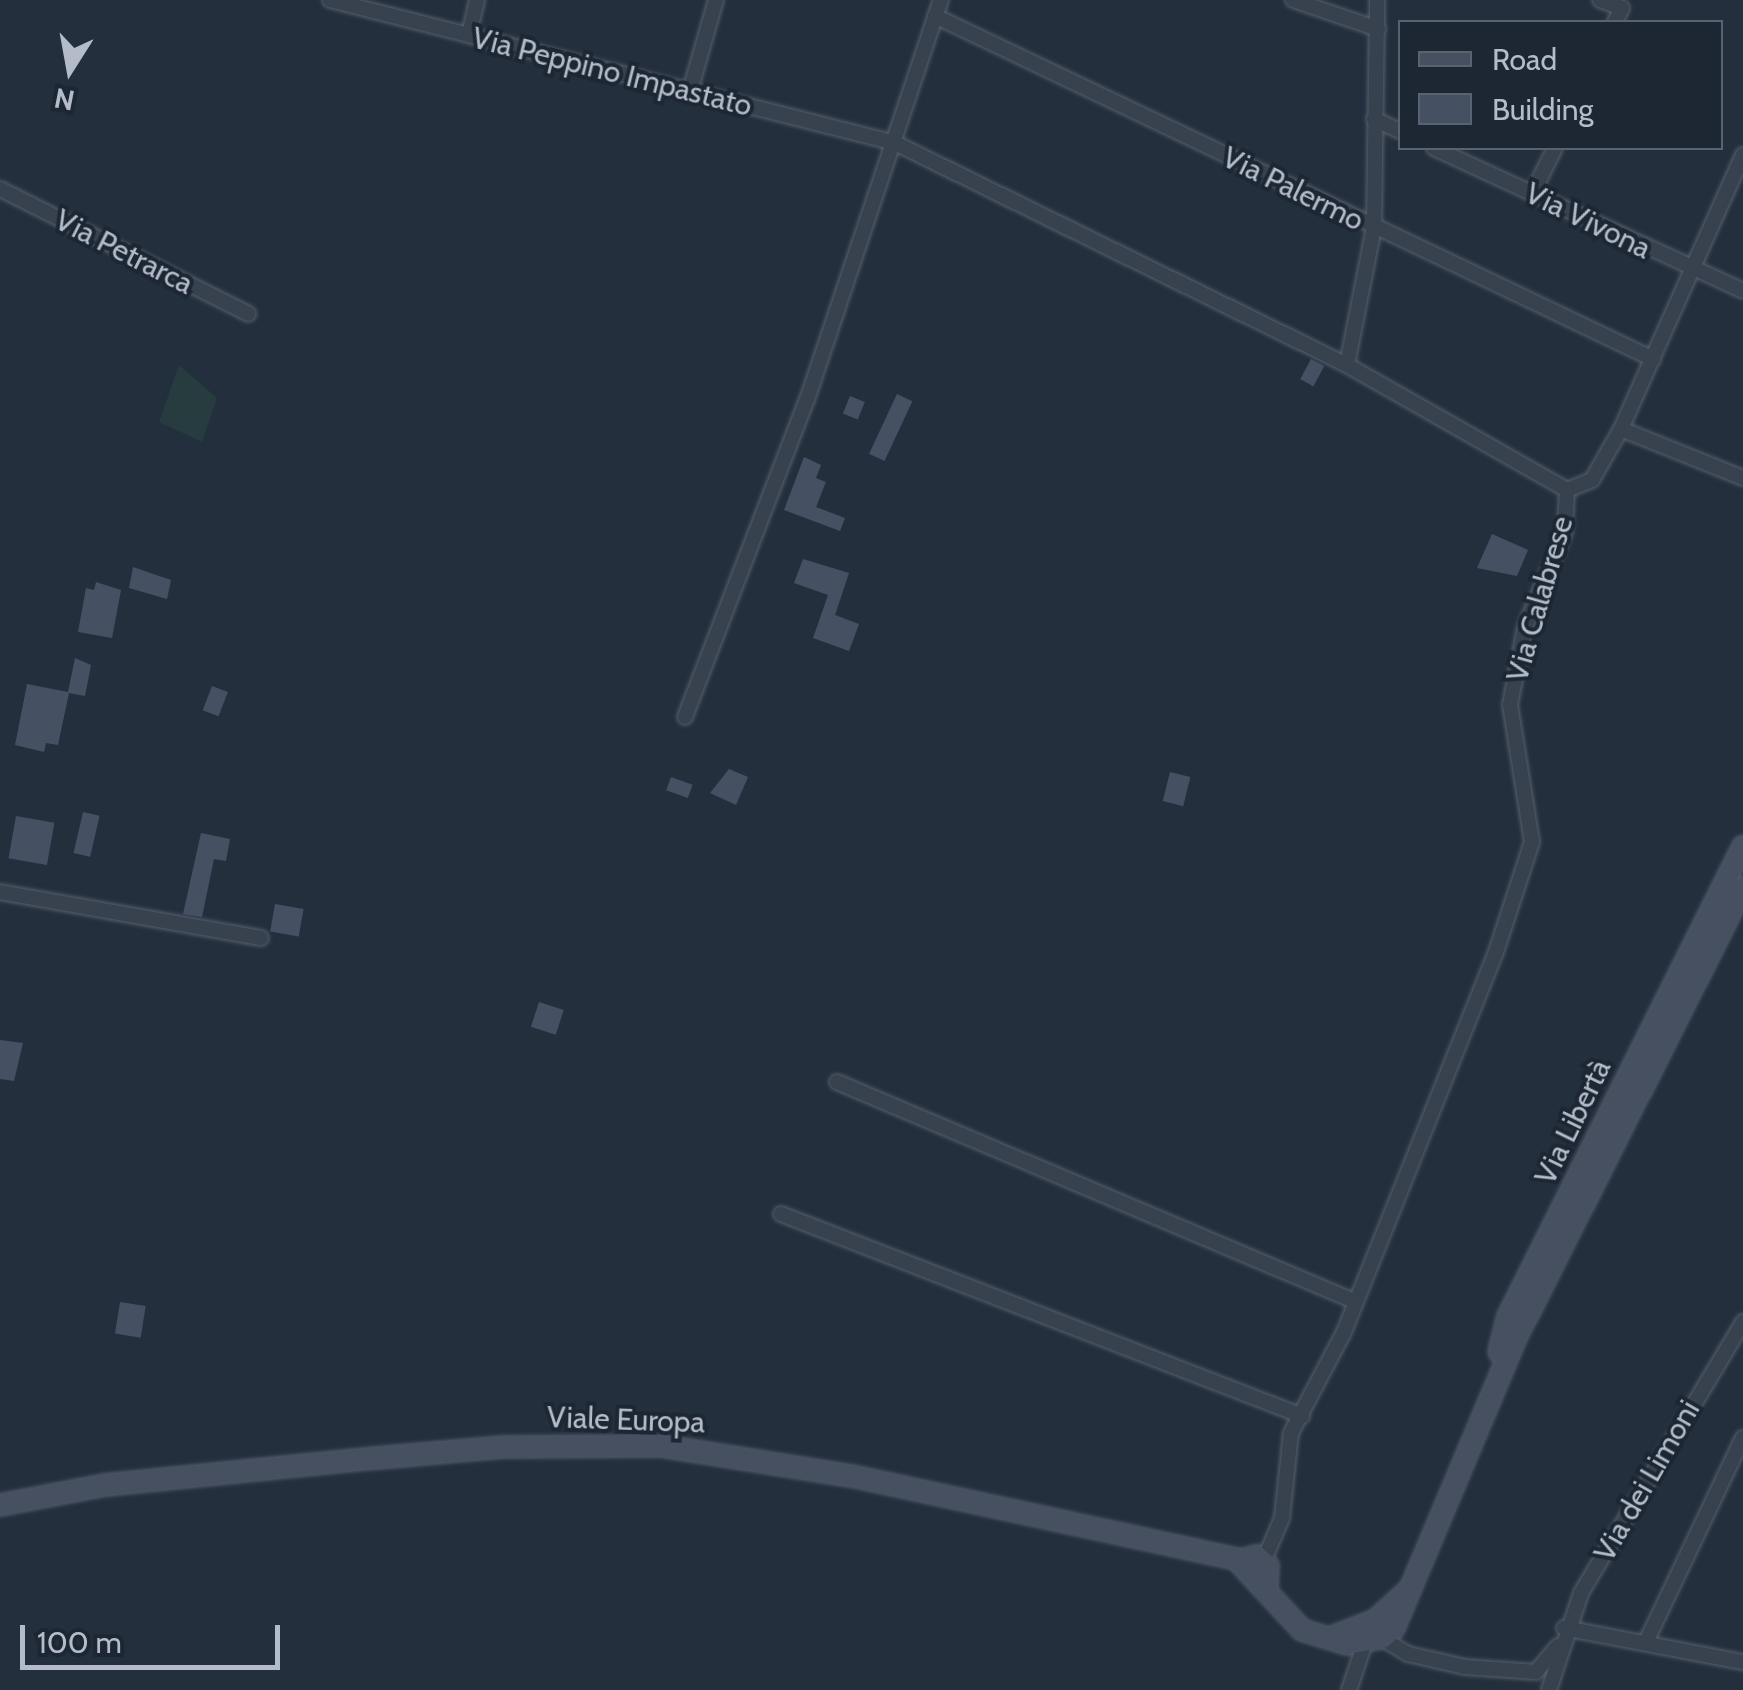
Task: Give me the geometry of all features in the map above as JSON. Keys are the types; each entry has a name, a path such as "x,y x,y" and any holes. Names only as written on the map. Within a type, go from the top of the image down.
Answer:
{"street":[{"name":"Via Peppino Impastato","path":"330,0 895,143"},
{"path":"469,35 478,0"},
{"path":"690,91 716,0"},
{"path":"685,717 808,397 941,0"},
{"path":"1293,0 1378,30"},
{"path":"1347,364 1374,227 1378,0"},
{"path":"1600,0 1622,8 1616,20"},
{"name":"Via Palermo","path":"935,16 1652,359"},
{"path":"1374,119 1398,131"},
{"name":"Via Calabrese","path":"895,143 1347,364 1567,490 1565,532 1526,627 1510,705 1532,842 1496,952 1354,1301 1302,1416 1290,1433 1282,1518 1264,1560"},
{"name":"Via Vivona","path":"1438,150 1688,270 1743,291"},
{"path":"1532,194 1554,150"},
{"path":"1567,490 1592,480 1621,429 1688,270 1743,154"},
{"name":"Via Petrarca","path":"0,189 248,314"},
{"path":"1621,429 1743,478"},
{"name":"Via Libertà","path":"1589,1177 1743,846"},
{"name":"Via Libertà","path":"1373,1640 1394,1628 1418,1583 1478,1432 1508,1316 1589,1177 1743,888"},
{"path":"0,892 261,938"},
{"path":"837,1082 1354,1301"},
{"path":"780,1214 1302,1416"},
{"name":"Via dei Limoni","path":"1549,1690 1564,1628 1743,1322"},
{"path":"1646,1642 1743,1438"},
{"name":"Viale Europa","path":"0,1505 105,1485 377,1458 504,1447 662,1446 834,1473 1239,1560 1264,1560"},
{"path":"1239,1560 1267,1586 1289,1620 1323,1638 1373,1640 1408,1654 1465,1667 1536,1672 1560,1644"},
{"path":"1264,1560 1272,1574 1267,1586"},
{"path":"1323,1638 1361,1629 1418,1583"},
{"path":"1564,1628 1743,1662"},
{"path":"1349,1690 1373,1640"}],"green space":[{"path":"179,365 217,398 202,442 159,422"}],"building":[{"path":"1311,359 1324,366 1313,386 1300,379"},
{"path":"897,394 912,401 885,461 869,454"},
{"path":"850,396 865,402 858,420 843,414"},
{"path":"804,457 821,465 816,478 826,482 816,507 845,518 840,531 784,510"},
{"path":"1492,534 1528,550 1517,576 1477,568"},
{"path":"803,559 849,573 835,615 859,624 849,651 813,638 828,595 794,583"},
{"path":"133,567 171,580 167,599 129,588"},
{"path":"96,582 121,590 112,638 78,632 86,588 94,590"},
{"path":"75,658 91,665 85,696 69,693 58,745 46,743 44,752 15,745 27,684 68,692"},
{"path":"212,686 228,692 219,716 203,710"},
{"path":"729,769 748,777 736,805 710,793"},
{"path":"1170,772 1190,777 1183,806 1163,801"},
{"path":"671,777 693,785 688,798 666,790"},
{"path":"83,812 100,816 90,857 74,853"},
{"path":"16,816 54,823 47,865 9,858"},
{"path":"201,833 230,839 226,861 214,859 202,917 183,914"},
{"path":"275,904 304,909 299,937 270,932"},
{"path":"539,1002 564,1010 556,1035 531,1027"},
{"path":"0,1040 23,1043 14,1081 0,1079"},
{"path":"120,1302 146,1306 141,1338 115,1334"}]}
